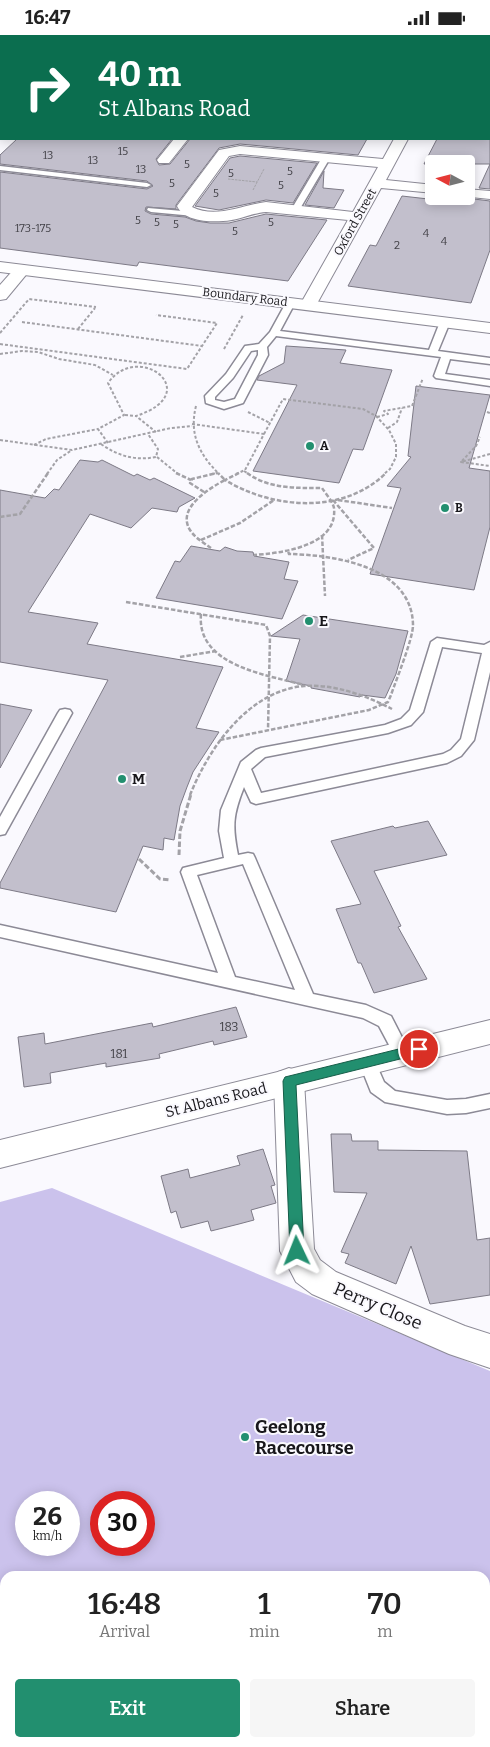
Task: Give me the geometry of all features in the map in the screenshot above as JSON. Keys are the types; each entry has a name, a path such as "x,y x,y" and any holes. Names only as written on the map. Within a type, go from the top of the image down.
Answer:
{"street":[{"path":"164,160 180,140"},
{"name":"Oxford Street","path":"308,305 400,140"},
{"path":"358,217 259,207 224,217 194,214 186,210 184,206 224,153 228,151 240,150 388,164"},
{"path":"377,183 425,188"},
{"path":"475,194 490,195"},
{"name":"Boundary Road","path":"0,267 490,328"},
{"path":"0,295 22,270"},
{"name":"St Albans Road","path":"0,1154 490,1031"},
{"name":"Perry Close","path":"289,1081 297,1251 308,1271 324,1283 490,1351"}],"lane":[{"path":"295,210 326,159"},
{"path":"0,168 147,185"},
{"path":"151,210 194,214"},
{"path":"262,347 264,354 239,401 223,406 210,401 210,395 230,376 248,348 262,347 274,333 290,303"},
{"path":"432,354 445,322"},
{"path":"274,333 490,361"},
{"path":"446,356 439,376 490,383"},
{"path":"232,861 226,823 231,802 244,768 250,760 261,753 388,729 406,722 417,709 437,642 490,648 467,739 462,748 447,758 256,799 244,768"},
{"path":"0,831 66,713"},
{"path":"230,982 188,872 248,858 307,999"},
{"path":"0,931 361,1011 382,1018 385,1021 402,1053"},
{"path":"367,1062 377,1087 391,1097 447,1107 466,1106 490,1101"}],"path":[{"path":"259,207 253,192 264,169 263,166 273,153"},
{"path":"212,169 218,172 217,177 257,182"},
{"path":"0,333 29,299 96,307 78,329"},
{"path":"0,344 188,369 217,323 156,315"},
{"path":"224,349 244,315"},
{"path":"22,322 202,346"},
{"path":"0,354 18,350 38,352 56,358 95,364 103,367 113,375"},
{"path":"34,445 46,439 98,429 124,415 136,416 151,410 165,398 168,388 163,376 157,372 136,367 113,375 108,386 119,400 124,415"},
{"path":"376,417 388,414 384,411 412,406 424,376"},
{"path":"199,399 192,425 201,453 225,480 244,491 275,500 303,502 333,500 392,507"},
{"path":"211,548 188,526 194,503 204,492 244,471 283,399 366,410 388,428 394,437 396,456 391,468 384,476 359,491 333,500"},
{"path":"388,428 397,422 402,408"},
{"path":"136,416 156,432"},
{"path":"0,440 72,450 192,425 264,434"},
{"path":"98,429 108,443"},
{"path":"148,434 158,449 157,457"},
{"path":"461,462 464,456 477,448 480,437"},
{"path":"100,444 121,456 146,459 157,457 167,463 178,476 191,480 218,473"},
{"path":"0,517 20,513 57,460 72,450"},
{"path":"461,462 490,454"},
{"path":"461,462 490,466"},
{"path":"244,471 256,479 279,486 322,487 374,548 347,560"},
{"path":"191,480 192,485 204,492"},
{"path":"201,540 240,523 275,500"},
{"path":"254,555 288,551 307,545 322,535 333,521 333,500"},
{"path":"322,535 325,596"},
{"path":"220,740 369,710 388,702 413,627 412,613 404,595 386,578 368,568 347,560 323,555 290,554 288,551"},
{"path":"126,602 266,625 270,636 268,730"},
{"path":"201,615 200,623 203,633 216,651 240,668 269,678 310,687"},
{"path":"180,657 216,651"}],"shaded area":[{"name":"Geelong Racecourse","path":"52,1188 490,1371 490,1571 0,1571 0,1202"}],"building":[{"path":"16,140 171,140 156,159 159,165 170,164 189,140 366,140 358,155 240,144 219,148 176,205 176,209 146,207 145,211 151,214 185,217 210,223 229,223 266,214 327,220 288,281 139,262 137,266 0,248 0,172 147,189 153,186 147,181 0,164 0,155"},
{"path":"436,140 490,140 490,164 475,164 475,155 429,155"},
{"path":"240,156 317,163 293,203 266,200 219,210 195,206 230,158"},
{"path":"490,164 490,189 479,188"},
{"path":"324,171 323,188 344,190 334,208 305,205"},
{"path":"402,196 425,199 425,205 475,205 475,199 490,201 490,250 471,303 348,286 370,245 376,246"},
{"path":"286,346 346,350 340,363 392,370 363,450 353,449 339,483 253,471 297,385 257,380 259,376 284,363"},
{"name":"B","path":"416,386 490,395 469,468 490,471 490,527 474,590 370,574 401,488 387,486 411,457 408,456"},
{"name":"M","path":"80,460 98,462 102,460 134,476 137,474 150,480 154,478 195,498 179,507 177,512 152,508 131,528 90,514 28,612 98,623 87,644 223,667 196,728 219,732 193,772 180,806 174,840 164,838 163,850 143,846 116,912 0,888 0,883 108,680 0,662 0,490 45,498 54,489 59,490"},
{"path":"191,546 220,551 225,547 237,551 253,552 254,556 289,562 284,579 298,581 282,619 156,598 175,561 180,562"},
{"path":"303,615 408,631 396,674 385,698 362,695 360,697 311,688 311,686 286,681 300,639 271,636"},
{"path":"0,704 32,710 0,768"},
{"path":"428,821 447,855 374,871 401,926 398,927 427,979 374,993 361,963 358,963 336,909 361,904 331,841 393,826 395,828"},
{"path":"236,1007 247,1037 214,1045 213,1041 159,1054 160,1058 106,1067 106,1063 50,1073 51,1083 24,1087 18,1037 44,1033 45,1044 152,1023 153,1027"},
{"path":"331,1134 351,1134 352,1141 378,1141 378,1150 467,1151 477,1240 490,1238 490,1295 430,1304 411,1246 396,1284 345,1263 349,1254 341,1252 367,1193 334,1192"},
{"path":"263,1149 275,1185 271,1186 276,1203 251,1210 254,1220 239,1224 211,1231 208,1221 181,1228 176,1211 171,1213 161,1176 188,1169 190,1178 240,1165 237,1156"}],"place":[{"name":"A","path":"310,446"},
{"name":"B","path":"445,508"},
{"name":"E","path":"309,621"},
{"name":"M","path":"122,779"},
{"name":"Geelong Racecourse","path":"245,1437"}],"route":[{"path":"297,1251 289,1081 419,1049"}]}
